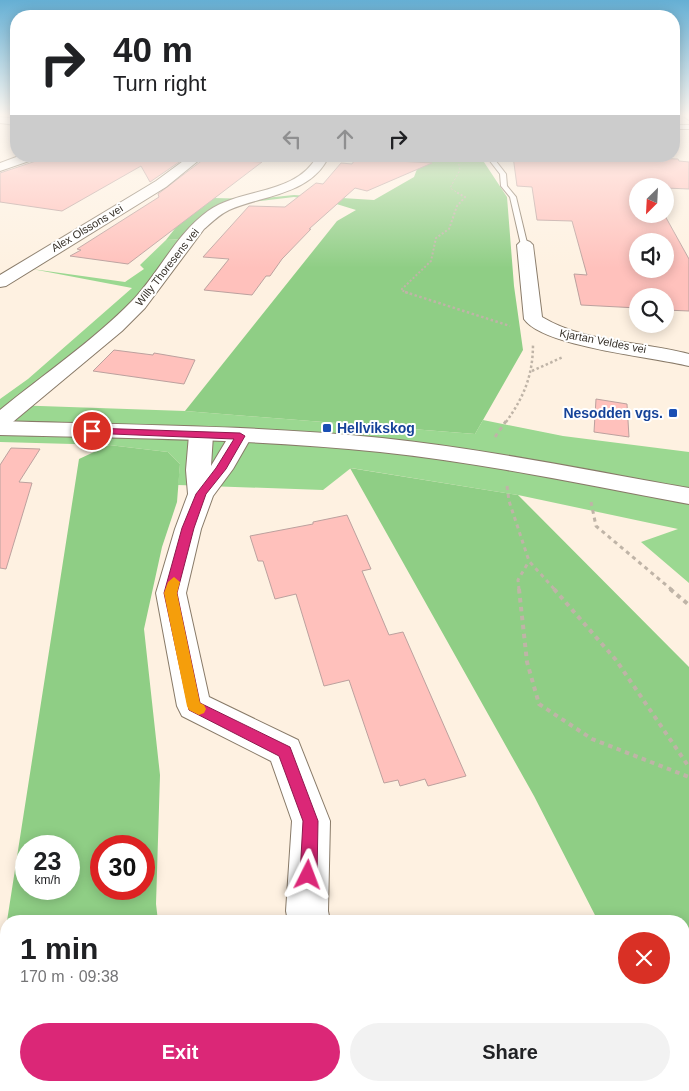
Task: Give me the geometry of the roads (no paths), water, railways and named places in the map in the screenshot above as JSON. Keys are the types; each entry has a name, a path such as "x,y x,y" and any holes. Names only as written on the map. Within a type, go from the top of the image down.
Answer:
{"street":[{"name":"Alex Olssons vei","path":"0,282 161,184 184,167"},
{"name":"Willy Thoresens vei","path":"0,421 115,327 139,304 199,226 210,215 229,204 301,180 318,167"},
{"name":"Kjartan Veldes vei","path":"525,245 530,304 535,328 689,360"},
{"path":"0,428 240,436 381,445 450,454 689,496"},
{"path":"201,435 198,470 201,494"},
{"path":"240,436 221,469 201,494 188,528 170,593 194,706 285,751 310,821 307,915"}],"lane":[{"path":"497,167 502,174 504,186 514,197 525,245"}],"place":[{"name":"Nesodden vgs.","path":"673,413"},
{"name":"Hellvikskog","path":"327,428"}]}
